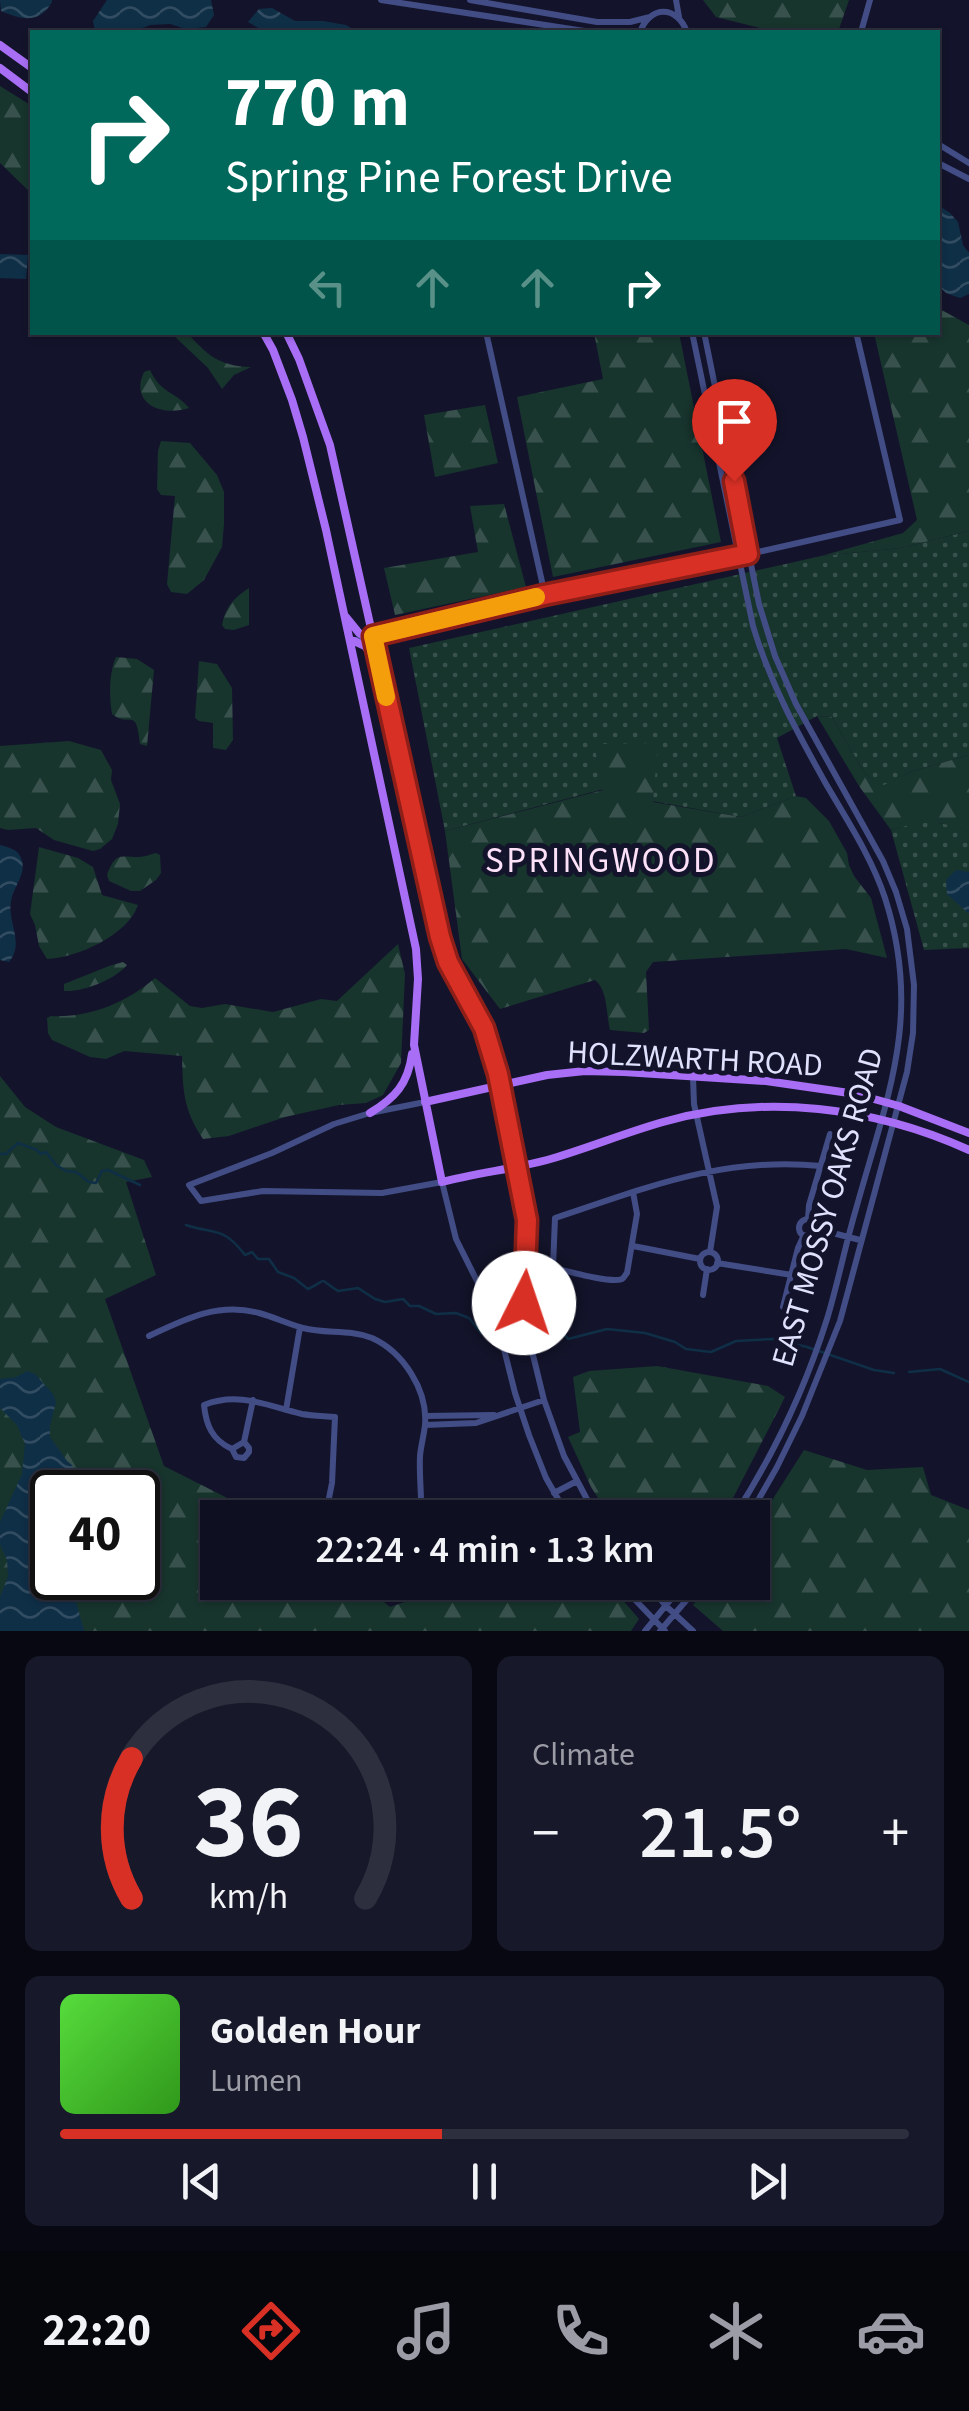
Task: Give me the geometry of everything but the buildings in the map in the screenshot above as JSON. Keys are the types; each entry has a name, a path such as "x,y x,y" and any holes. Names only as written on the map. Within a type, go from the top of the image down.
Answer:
{"main road":[{"path":"0,45 30,67"},
{"path":"0,68 30,90"},
{"path":"266,335 303,436 416,950 418,979 410,1070 404,1085 370,1114"},
{"path":"288,335 330,445 440,937 448,962 484,1028 498,1074 516,1166"},
{"path":"343,614 358,633 370,637"},
{"path":"351,642 364,646 380,666"},
{"path":"414,1045 442,1182"},
{"name":"HOLZWARTH ROAD","path":"426,1102 547,1075 585,1071 694,1076 812,1086 856,1094 899,1106 969,1134"},
{"name":"HOLZWARTH ROAD","path":"442,1182 546,1160 696,1114 746,1107 830,1109 925,1132 969,1150"}],"street":[{"path":"381,0 577,30"},
{"path":"470,0 597,22 630,22 669,13 695,30"},
{"path":"641,30 659,0"},
{"path":"676,0 686,30"},
{"path":"862,30 870,0"},
{"path":"940,145 969,163"},
{"path":"940,164 969,179"},
{"path":"487,335 544,595"},
{"name":"EAST MOSSY OAKS ROAD","path":"693,335 716,446 775,656 792,696 883,860 908,929 914,985 907,1072 848,1291 819,1376 758,1500"},
{"name":"EAST MOSSY OAKS ROAD","path":"705,335 727,444 753,626 764,664 780,701 872,866 893,926 902,985 902,1027 887,1102 824,1329 786,1425 743,1500"},
{"path":"351,642 544,595 900,520 857,335"},
{"path":"695,345 706,342"},
{"path":"716,446 727,444"},
{"path":"780,701 792,696"},
{"path":"694,1076 696,1114 717,1207 710,1252"},
{"name":"HOLZWARTH ROAD","path":"426,1102 334,1124 189,1185 201,1200 264,1191 382,1193 442,1182"},
{"path":"808,1219 830,1134"},
{"path":"553,1267 555,1218 709,1170 781,1164 820,1166"},
{"path":"516,1166 527,1220 524,1303 531,1346 544,1400 564,1456 587,1500"},
{"path":"442,1182 456,1239 492,1308 520,1408 558,1500"},
{"path":"526,1262 623,1279 638,1214 634,1192"},
{"path":"808,1219 815,1222 817,1230 812,1236 804,1235 800,1226 808,1219"},
{"path":"817,1230 860,1240"},
{"path":"783,1307 804,1235"},
{"path":"632,1246 700,1259"},
{"path":"710,1252 717,1263 707,1269 700,1259 710,1252"},
{"path":"717,1263 792,1275"},
{"path":"703,1295 707,1269"},
{"path":"148,1336 184,1319 220,1309 256,1312 300,1327 353,1332 387,1347 402,1360 423,1399 421,1500"},
{"path":"286,1410 300,1327"},
{"path":"252,1400 238,1446 220,1442 206,1422 204,1404 231,1398 252,1400 308,1415 335,1417 329,1500"},
{"path":"425,1425 476,1423 544,1400"},
{"path":"425,1416 496,1415"},
{"path":"554,1493 577,1481"},
{"path":"634,1600 662,1630 687,1600"},
{"path":"661,1600 693,1631"},
{"path":"645,1631 671,1600"}],"green space":[{"path":"703,0 849,0 839,30 768,30 716,17"},
{"path":"0,86 30,105 30,192 0,163"},
{"path":"940,309 969,325 969,531 901,548 821,556 903,533 917,520 874,335 940,335"},
{"path":"173,335 189,335 222,362 251,367 234,375 222,389 208,368"},
{"path":"594,335 679,335 721,542 553,577 517,397 603,379"},
{"path":"150,370 163,388 189,408 169,411 145,400 141,383 144,372"},
{"path":"485,405 498,463 435,477 424,415"},
{"path":"161,441 190,443 217,475 224,492 222,547 204,580 187,594 171,592 167,584 175,496 161,495 157,489"},
{"path":"504,504 526,587 395,615 384,568 478,552 470,506"},
{"path":"969,531 969,755 910,772 884,786 865,774 832,717 817,716 777,738 796,796 741,817 652,801 595,744 604,789 445,831 409,648 821,556 901,548"},
{"path":"249,588 249,625 225,629 222,625 228,608"},
{"path":"116,657 137,659 154,670 147,746 140,744 134,721 112,714 110,685"},
{"path":"199,661 217,664 232,688 233,740 226,750 213,748 213,723 195,718"},
{"path":"817,716 832,717 865,774 884,785 910,772 969,755 969,832 930,823 891,830"},
{"path":"69,741 101,750 112,770 111,780 120,804 112,839 93,851 54,840 36,828 0,828 0,746"},
{"path":"658,743 653,802 741,817 796,796 806,798 829,821 847,853 854,876 871,898 887,958 846,949 653,962 646,972 649,1030 644,1033 610,1030 604,996 595,980 500,1009 462,959 445,831 603,790 594,744"},
{"path":"921,821 954,825 969,832 969,948 924,950 891,830"},
{"path":"39,847 78,858 93,867 102,895 138,905 124,926 100,943 47,959 30,914"},
{"path":"160,855 161,873 140,891 109,881 107,875 116,859"},
{"path":"398,944 405,974 401,1063 383,1095 366,1103 339,1105 285,1117 229,1136 203,1139 185,1099 182,1056 124,1051 106,1059 90,1057 52,1040 48,1033 47,1018 106,1007 155,978 190,1006 202,1008 225,1004 273,1012 321,999 337,1001"},
{"path":"123,962 127,965 107,980 64,991 64,984"},
{"path":"0,1076 25,1107 56,1127 144,1160 152,1177 126,1182 156,1275 105,1299 164,1466 231,1500 200,1500 200,1600 381,1600 390,1607 411,1600 623,1600 639,1619 631,1631 0,1631"},
{"path":"657,1366 768,1386 785,1397 732,1500 599,1500 568,1437 580,1432 573,1377 589,1371"},
{"path":"804,1450 867,1470 923,1467 931,1495 969,1510 969,1631 723,1631 693,1605 697,1600 770,1600 770,1503"}],"water":[{"path":"0,0 52,2 42,14 23,18 1,11"},
{"path":"107,0 211,0 214,15 206,27 186,29 170,24 137,30 95,30 93,21"},
{"path":"272,8 295,21 323,21 355,30 262,30 248,22 259,9"},
{"path":"940,206 958,222 969,253 969,294 960,298 940,287"},
{"path":"0,254 28,255 26,279 0,278"},
{"path":"0,845 17,852 22,862 11,901 16,947 9,962 0,960"},
{"path":"956,870 969,872 969,914 947,894 946,880"},
{"path":"27,1371 35,1374 53,1394 56,1402 50,1437 74,1470 30,1470 30,1600 76,1600 84,1631 0,1631 0,1597 8,1576 0,1544 0,1522 22,1474 25,1444 17,1425 0,1408 0,1379"}],"waterway":[{"path":"0,1154 6,1154 18,1143 41,1154 46,1152 56,1165 89,1182 96,1183 102,1171 108,1170 140,1185"},
{"path":"186,1225 225,1235 245,1255 252,1252 258,1259 269,1259 278,1272 308,1289 323,1281 338,1291 358,1288 385,1302 403,1299 410,1306 436,1314 456,1313 469,1318 481,1333 496,1334"},
{"path":"504,1332 537,1325 562,1331 568,1339 607,1329 645,1333 686,1349 711,1352 736,1341 773,1339 894,1373"},
{"path":"909,1372 940,1369 969,1382"}],"slow traffic":[{"path":"386,697 373,636 536,597"}],"district":[{"name":"SPRINGWOOD","path":"601,860"}],"route":[{"path":"524,1303 528,1241 525,1199 498,1074 484,1028 448,962 440,937 373,636 544,595 748,554 734,481"}]}
